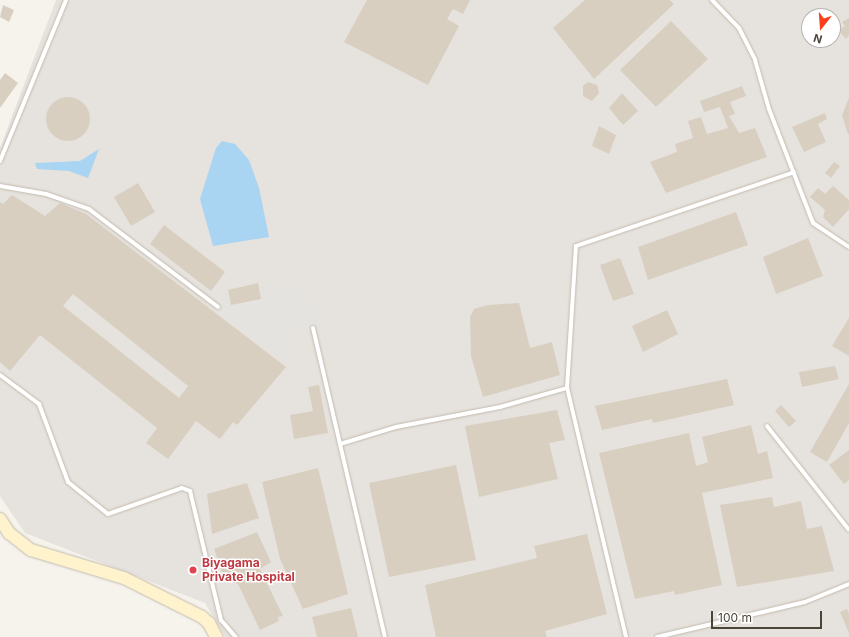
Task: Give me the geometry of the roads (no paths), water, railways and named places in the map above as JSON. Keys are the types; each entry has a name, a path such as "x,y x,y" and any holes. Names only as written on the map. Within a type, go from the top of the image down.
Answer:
{"main road":[{"path":"0,519 9,534 31,550 124,578 202,617 209,623 216,637"}],"lane":[{"path":"0,161 66,0"},
{"path":"712,0 739,28 755,60 770,109 812,223 849,247"},
{"path":"626,637 567,388 576,246 794,172"},
{"path":"0,186 46,194 89,209 142,247 218,307"},
{"path":"313,328 385,637"},
{"path":"0,375 39,404 68,482 108,514 182,488 190,491 221,620 236,637"},
{"path":"340,444 396,427 500,407 567,388"},
{"path":"767,426 849,530"},
{"path":"657,637 805,602 849,584"}],"water":[{"path":"222,141 235,144 249,160 259,188 269,237 213,246 200,199 216,148"},
{"path":"99,149 88,178 69,171 37,169 35,163 80,161"}],"place":[{"name":"Biyagama Private Hospital","path":"193,570"}]}
